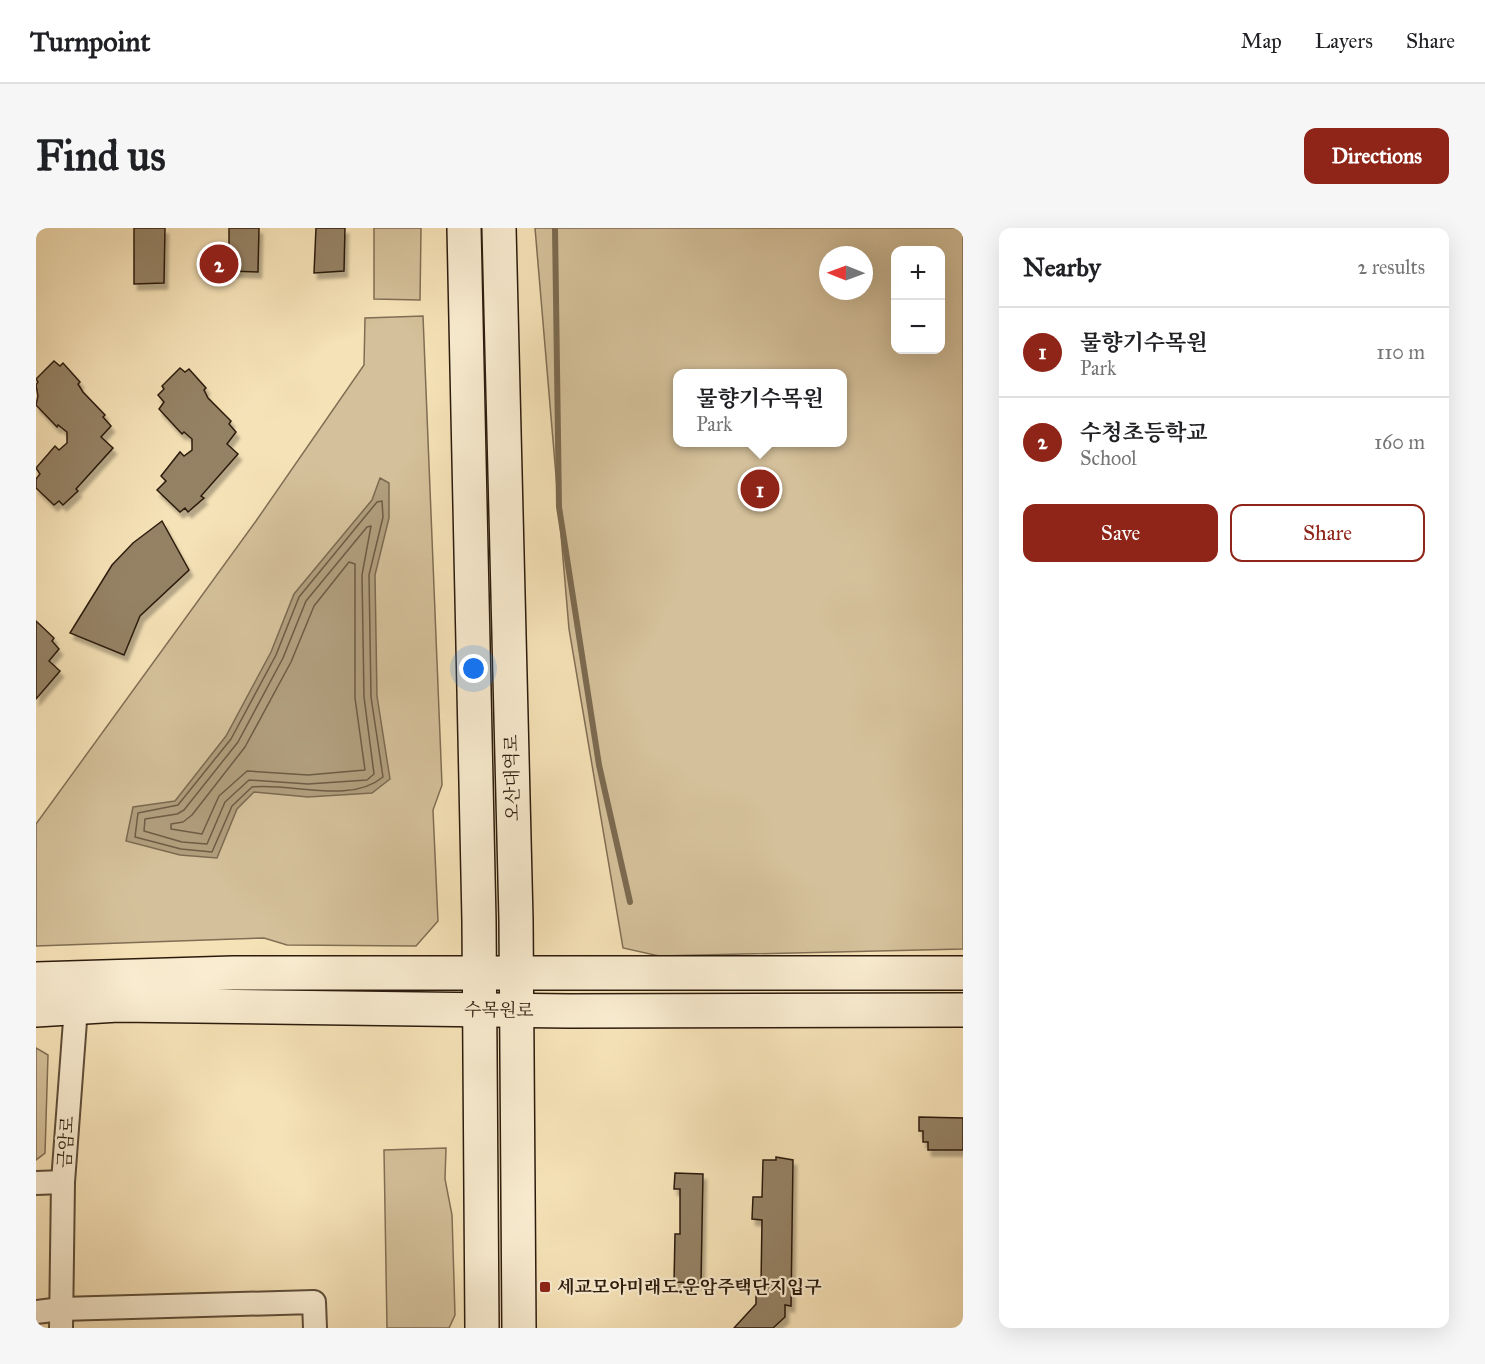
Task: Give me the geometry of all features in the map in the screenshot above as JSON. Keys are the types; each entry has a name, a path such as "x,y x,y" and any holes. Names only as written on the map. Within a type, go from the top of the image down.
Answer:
{"main road":[{"name":"오산대역로","path":"464,228 480,973 482,1328"},
{"name":"오산대역로","path":"499,228 516,1010 519,1328"},
{"name":"수목원로","path":"36,1010 77,991 480,973 963,973"},
{"name":"수목원로","path":"36,979 77,991 480,1010 963,1010"}],"street":[{"name":"금암로","path":"61,1318 63,1182 77,991"},
{"path":"36,1183 63,1182"},
{"path":"36,1312 61,1318 314,1302 315,1328"}],"shaded area":[{"path":"374,228 421,228 420,300 374,299"},
{"path":"535,228 963,228 963,949 659,956 623,948 569,629"},
{"path":"423,316 442,785 433,810 438,921 416,946 287,945 264,938 36,946 36,824 256,521 364,365 365,318"},
{"path":"36,1048 48,1055 45,1153 36,1160"},
{"path":"446,1148 445,1179 452,1215 455,1315 449,1328 387,1328 384,1150"}],"water":[{"path":"380,478 389,483 389,518 375,575 377,696 390,779 372,793 308,797 254,792 237,809 217,858 180,855 126,841 133,807 175,801 226,736 271,652 294,594 372,500"}],"building":[{"path":"134,228 165,228 164,283 134,284"},
{"path":"229,228 259,228 258,272 229,271"},
{"path":"316,228 345,228 344,271 314,273"},
{"path":"54,361 60,366 63,363 80,382 78,384 83,392 105,415 103,417 111,426 101,437 113,448 76,489 78,491 63,505 59,501 54,505 36,488 36,479 40,474 36,468 55,446 59,450 67,443 67,432 58,425 57,427 36,405 38,382 36,379"},
{"path":"180,368 185,372 189,369 206,388 204,390 208,398 231,421 229,424 236,432 227,444 238,454 201,496 204,498 188,512 185,508 180,512 157,490 166,481 161,476 180,452 184,456 192,450 192,439 184,432 182,434 159,409 164,402 158,395 164,389 162,386"},
{"path":"162,521 189,570 140,616 124,655 70,633 112,565 133,543"},
{"path":"36,621 54,638 52,641 59,649 49,661 60,671 36,699"},
{"path":"919,1117 963,1118 963,1150 928,1150 928,1142 923,1142 923,1131 919,1131"},
{"path":"776,1157 793,1160 791,1306 785,1305 785,1317 773,1328 734,1328 756,1304 756,1289 764,1289 764,1285 761,1285 762,1220 752,1219 753,1197 762,1197 763,1160 776,1160"},
{"path":"675,1173 703,1174 701,1283 674,1282 675,1234 680,1234 680,1189 674,1189"}],"waterway":[{"path":"555,228 559,507 599,765 630,902"}],"place":[{"name":"수청초등학교","path":"219,264"},
{"name":"물향기수목원","path":"760,489"},
{"name":"세교모아미래도.운암주택단지입구","path":"545,1287"}]}
